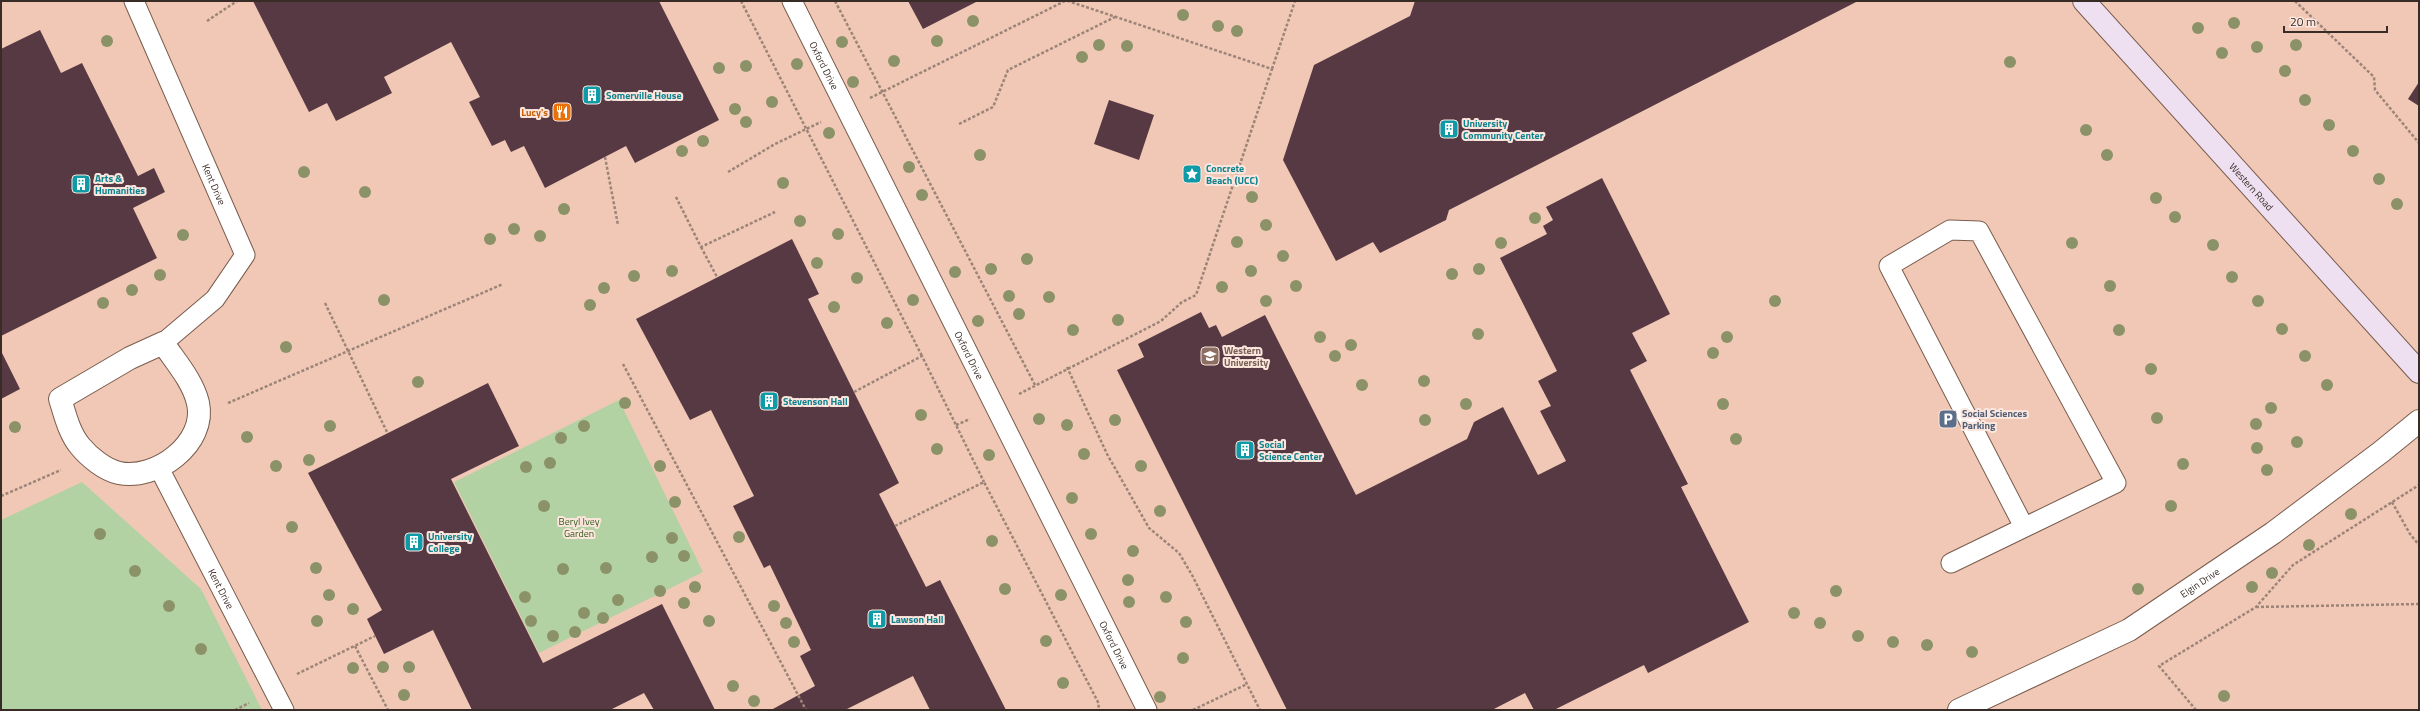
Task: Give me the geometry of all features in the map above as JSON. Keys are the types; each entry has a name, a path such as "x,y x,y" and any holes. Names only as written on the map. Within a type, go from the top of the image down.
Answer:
{"main road":[{"name":"Western Road","path":"2084,1 2419,372"}],"street":[{"name":"Kent Drive","path":"163,343 187,378 198,404 198,416 193,436 181,453 159,468 135,474 121,474 92,459 79,445 60,399 130,358 163,343"},
{"name":"Elgin Drive","path":"1958,710 2129,630 2273,533 2381,452 2419,421"}],"lane":[{"name":"Kent Drive","path":"134,1 245,255 214,299 163,343"},
{"name":"Oxford Drive","path":"792,1 1147,710"},
{"path":"1951,563 2116,483 1979,231 1950,230 1889,266 2024,527"},
{"name":"Kent Drive","path":"159,468 284,710"}],"path":[{"path":"207,21 237,1"},
{"path":"741,1 805,130 922,356 984,482 1099,704 1098,710"},
{"path":"835,1 1035,385"},
{"path":"728,172 775,144 882,93 1066,1 1272,69"},
{"path":"1016,395 1067,367 1160,321 1182,302 1196,295 1296,1"},
{"path":"2295,1 2374,77 2375,90 2419,143"},
{"path":"959,124 993,107 1008,70 1116,17"},
{"path":"604,157 618,225"},
{"path":"676,197 717,277"},
{"path":"701,247 775,212"},
{"path":"198,416 503,284"},
{"path":"325,303 387,432"},
{"path":"854,392 922,356"},
{"path":"623,364 806,710"},
{"path":"1067,367 1107,454 1149,528 1179,553 1260,710"},
{"path":"1,496 92,459"},
{"path":"895,526 984,482"},
{"path":"2196,710 2159,666 2256,607 2293,565 2419,485"},
{"path":"2392,502 2410,534 2419,545"},
{"path":"2256,607 2419,604"},
{"path":"302,670 375,636"},
{"path":"355,646 388,710"},
{"path":"1192,710 1247,684"}],"shaded area":[{"name":"Western University","path":"1,1 2419,1 2419,710 1,710"}],"green space":[{"name":"Beryl Ivey Garden","path":"619,400 703,572 539,653 454,482"},
{"path":"82,482 201,589 262,710 1,710 1,520"}],"building":[{"name":"Somerville House","path":"253,1 659,1 719,120 635,163 626,146 545,188 524,146 511,152 505,140 492,146 469,102 480,97 451,42 384,77 392,93 336,121 327,103 309,112"},
{"path":"908,1 978,1 923,29"},
{"name":"University Community Center","path":"1415,1 1858,1 1449,210 1446,220 1380,253 1373,242 1336,261 1283,160 1314,65 1410,16"},
{"name":"Arts & Humanities","path":"40,30 61,73 82,63 138,176 154,168 165,192 133,208 157,258 1,336 1,49"},
{"path":"2419,82 2419,106 2408,99"},
{"path":"1109,100 1154,115 1139,160 1094,144"},
{"name":"Social Science Center","path":"1602,178 1670,314 1632,333 1647,361 1630,370 1688,484 1681,487 1749,622 1648,673 1644,665 1554,710 1534,710 1525,693 1492,710 1287,710 1117,370 1144,357 1138,344 1201,312 1209,328 1216,325 1222,337 1265,315 1356,495 1467,439 1474,422 1503,407 1538,475 1566,461 1540,411 1551,406 1538,381 1557,371 1500,258 1547,234 1543,226 1553,220 1546,207"},
{"path":"792,239 819,294 808,299 899,483 879,494 926,587 940,580 1006,710 930,710 913,676 845,710 771,710 815,686 800,656 811,650 770,565 764,568 733,506 754,496 711,410 690,420 636,319"},
{"path":"1,351 20,389 1,399"},
{"name":"University College","path":"488,383 519,446 451,479 543,663 662,604 715,710 654,710 644,693 610,710 472,710 433,630 384,654 367,619 382,610 308,473"}],"place":[{"name":"Somerville House","path":"592,95"},
{"name":"Lucy's","path":"562,112"},
{"name":"University Community Center","path":"1449,129"},
{"name":"Concrete Beach (UCC)","path":"1192,174"},
{"name":"Arts & Humanities","path":"81,184"},
{"name":"Western University","path":"1210,356"},
{"name":"Stevenson Hall","path":"769,401"},
{"name":"Social Sciences Parking","path":"1948,419"},
{"name":"Social Science Center","path":"1245,450"},
{"name":"University College","path":"414,542"},
{"name":"Lawson Hall","path":"877,619"}]}
